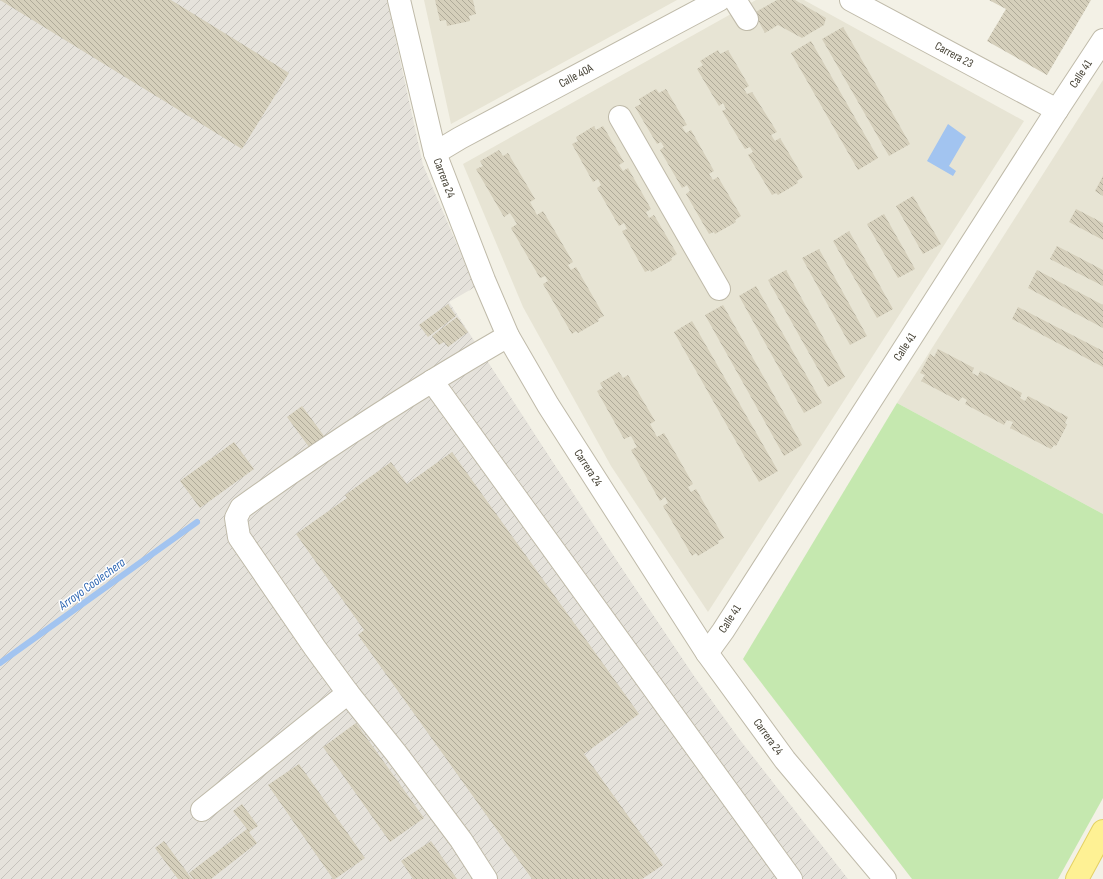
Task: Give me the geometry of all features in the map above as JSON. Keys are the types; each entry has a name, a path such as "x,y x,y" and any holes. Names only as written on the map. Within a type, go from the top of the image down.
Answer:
{"main road":[{"path":"1077,879 1103,831"}],"street":[{"name":"Carrera 24","path":"400,0 435,153 484,280 508,336 548,405 707,653 785,760 885,879"},
{"name":"Calle 40A","path":"435,153 719,0"},
{"path":"735,0 747,19"},
{"name":"Carrera 23","path":"851,0 1057,110"},
{"name":"Calle 41","path":"707,653 723,631 1103,40"},
{"path":"620,117 719,289"},
{"path":"486,879 461,840 396,752 348,693 315,648 239,537 236,518 241,508 342,438 432,381 508,336"},
{"path":"432,381 791,879"},
{"path":"202,810 348,693"}],"shaded area":[{"path":"0,0 387,0 423,165 475,287 449,302 619,564 694,676 740,740 848,879 0,879"},
{"path":"424,0 677,0 451,124"},
{"path":"756,0 804,0 1024,121 708,612 611,466 523,307 463,164"},
{"path":"1103,80 1103,514 897,403"}],"green space":[{"path":"897,403 1103,514 1103,798 1058,879 912,879 743,659"}],"water":[{"path":"948,124 966,137 949,166 956,171 953,176 927,161"}],"building":[{"path":"0,0 171,0 289,73 242,149"},
{"path":"435,0 473,0 476,14 469,16 470,21 447,26 446,20 440,21"},
{"path":"777,0 795,0 826,18 824,25 802,38 778,25 765,33 754,13"},
{"path":"989,0 1091,0 1047,75 987,41 1006,9"},
{"path":"843,27 910,144 889,156 822,39"},
{"path":"811,41 878,158 858,170 791,53"},
{"path":"718,50 720,54 728,50 749,86 744,89 747,94 752,92 777,132 771,135 775,141 780,138 803,177 797,181 798,183 778,195 776,193 772,195 748,155 753,152 750,147 745,149 722,111 726,109 723,103 719,106 697,69 703,65 700,61"},
{"path":"656,89 659,93 666,89 687,125 682,127 686,133 691,130 714,171 709,174 713,180 718,177 741,216 735,220 736,222 715,234 714,232 709,234 686,194 690,191 687,185 682,188 660,150 664,147 661,142 657,144 635,107 641,104 639,99"},
{"path":"594,126 596,130 603,126 624,162 619,165 623,171 628,168 651,209 646,212 649,218 654,215 677,254 671,258 672,260 651,272 650,270 645,272 622,231 627,229 624,223 619,226 597,188 601,185 598,179 593,182 572,144 578,141 576,137"},
{"path":"499,150 503,156 508,153 535,199 530,202 537,215 543,211 573,262 568,265 571,270 576,267 604,316 598,319 599,321 578,333 576,331 572,334 543,284 548,281 545,276 540,278 511,228 517,224 510,213 504,217 476,169 483,166 480,161"},
{"path":"1103,176 1103,196 1095,191"},
{"path":"913,196 941,244 923,254 896,206"},
{"path":"1076,209 1103,223 1103,240 1069,222"},
{"path":"884,214 915,269 898,278 867,224"},
{"path":"849,231 893,309 877,318 833,241"},
{"path":"1057,246 1103,270 1103,286 1050,259"},
{"path":"819,249 867,336 850,345 802,258"},
{"path":"786,270 845,377 828,387 768,280"},
{"path":"1037,270 1103,305 1103,328 1028,288"},
{"path":"756,286 822,403 804,413 739,296"},
{"path":"448,304 456,316 428,337 419,325"},
{"path":"723,305 802,445 784,456 705,315"},
{"path":"1018,307 1103,351 1103,367 1012,319"},
{"path":"457,317 468,332 448,347 444,342 439,345 432,336"},
{"path":"692,321 778,471 759,482 674,332"},
{"path":"938,349 974,368 972,373 978,376 980,371 1022,393 1020,398 1025,401 1028,396 1068,417 1065,423 1067,425 1056,446 1054,445 1051,449 1010,428 1013,422 1007,420 1004,425 965,404 967,400 962,397 959,401 921,381 925,375 920,373 930,354 934,357"},
{"path":"619,372 623,378 628,375 655,421 650,424 657,437 664,433 693,484 688,487 691,492 696,489 724,538 718,541 719,543 698,556 696,553 692,556 663,506 668,503 665,497 660,501 631,450 637,447 631,436 624,439 597,391 603,388 600,383"},
{"path":"302,406 324,436 309,447 287,417"},
{"path":"234,442 254,469 200,508 180,481"},
{"path":"452,452 639,714 584,754 663,865 642,879 532,879 358,635 364,630 296,534 347,498 345,495 391,462 407,484"},
{"path":"356,723 424,818 390,842 323,747"},
{"path":"299,764 365,858 335,879 333,879 268,785"},
{"path":"242,804 258,826 249,832 257,843 211,879 193,879 189,873 247,829 233,811"},
{"path":"164,841 192,879 178,879 155,848"},
{"path":"431,841 457,879 413,879 401,861"}],"waterway":[{"name":"Arroyo Coolechera","path":"0,663 197,522"}]}
